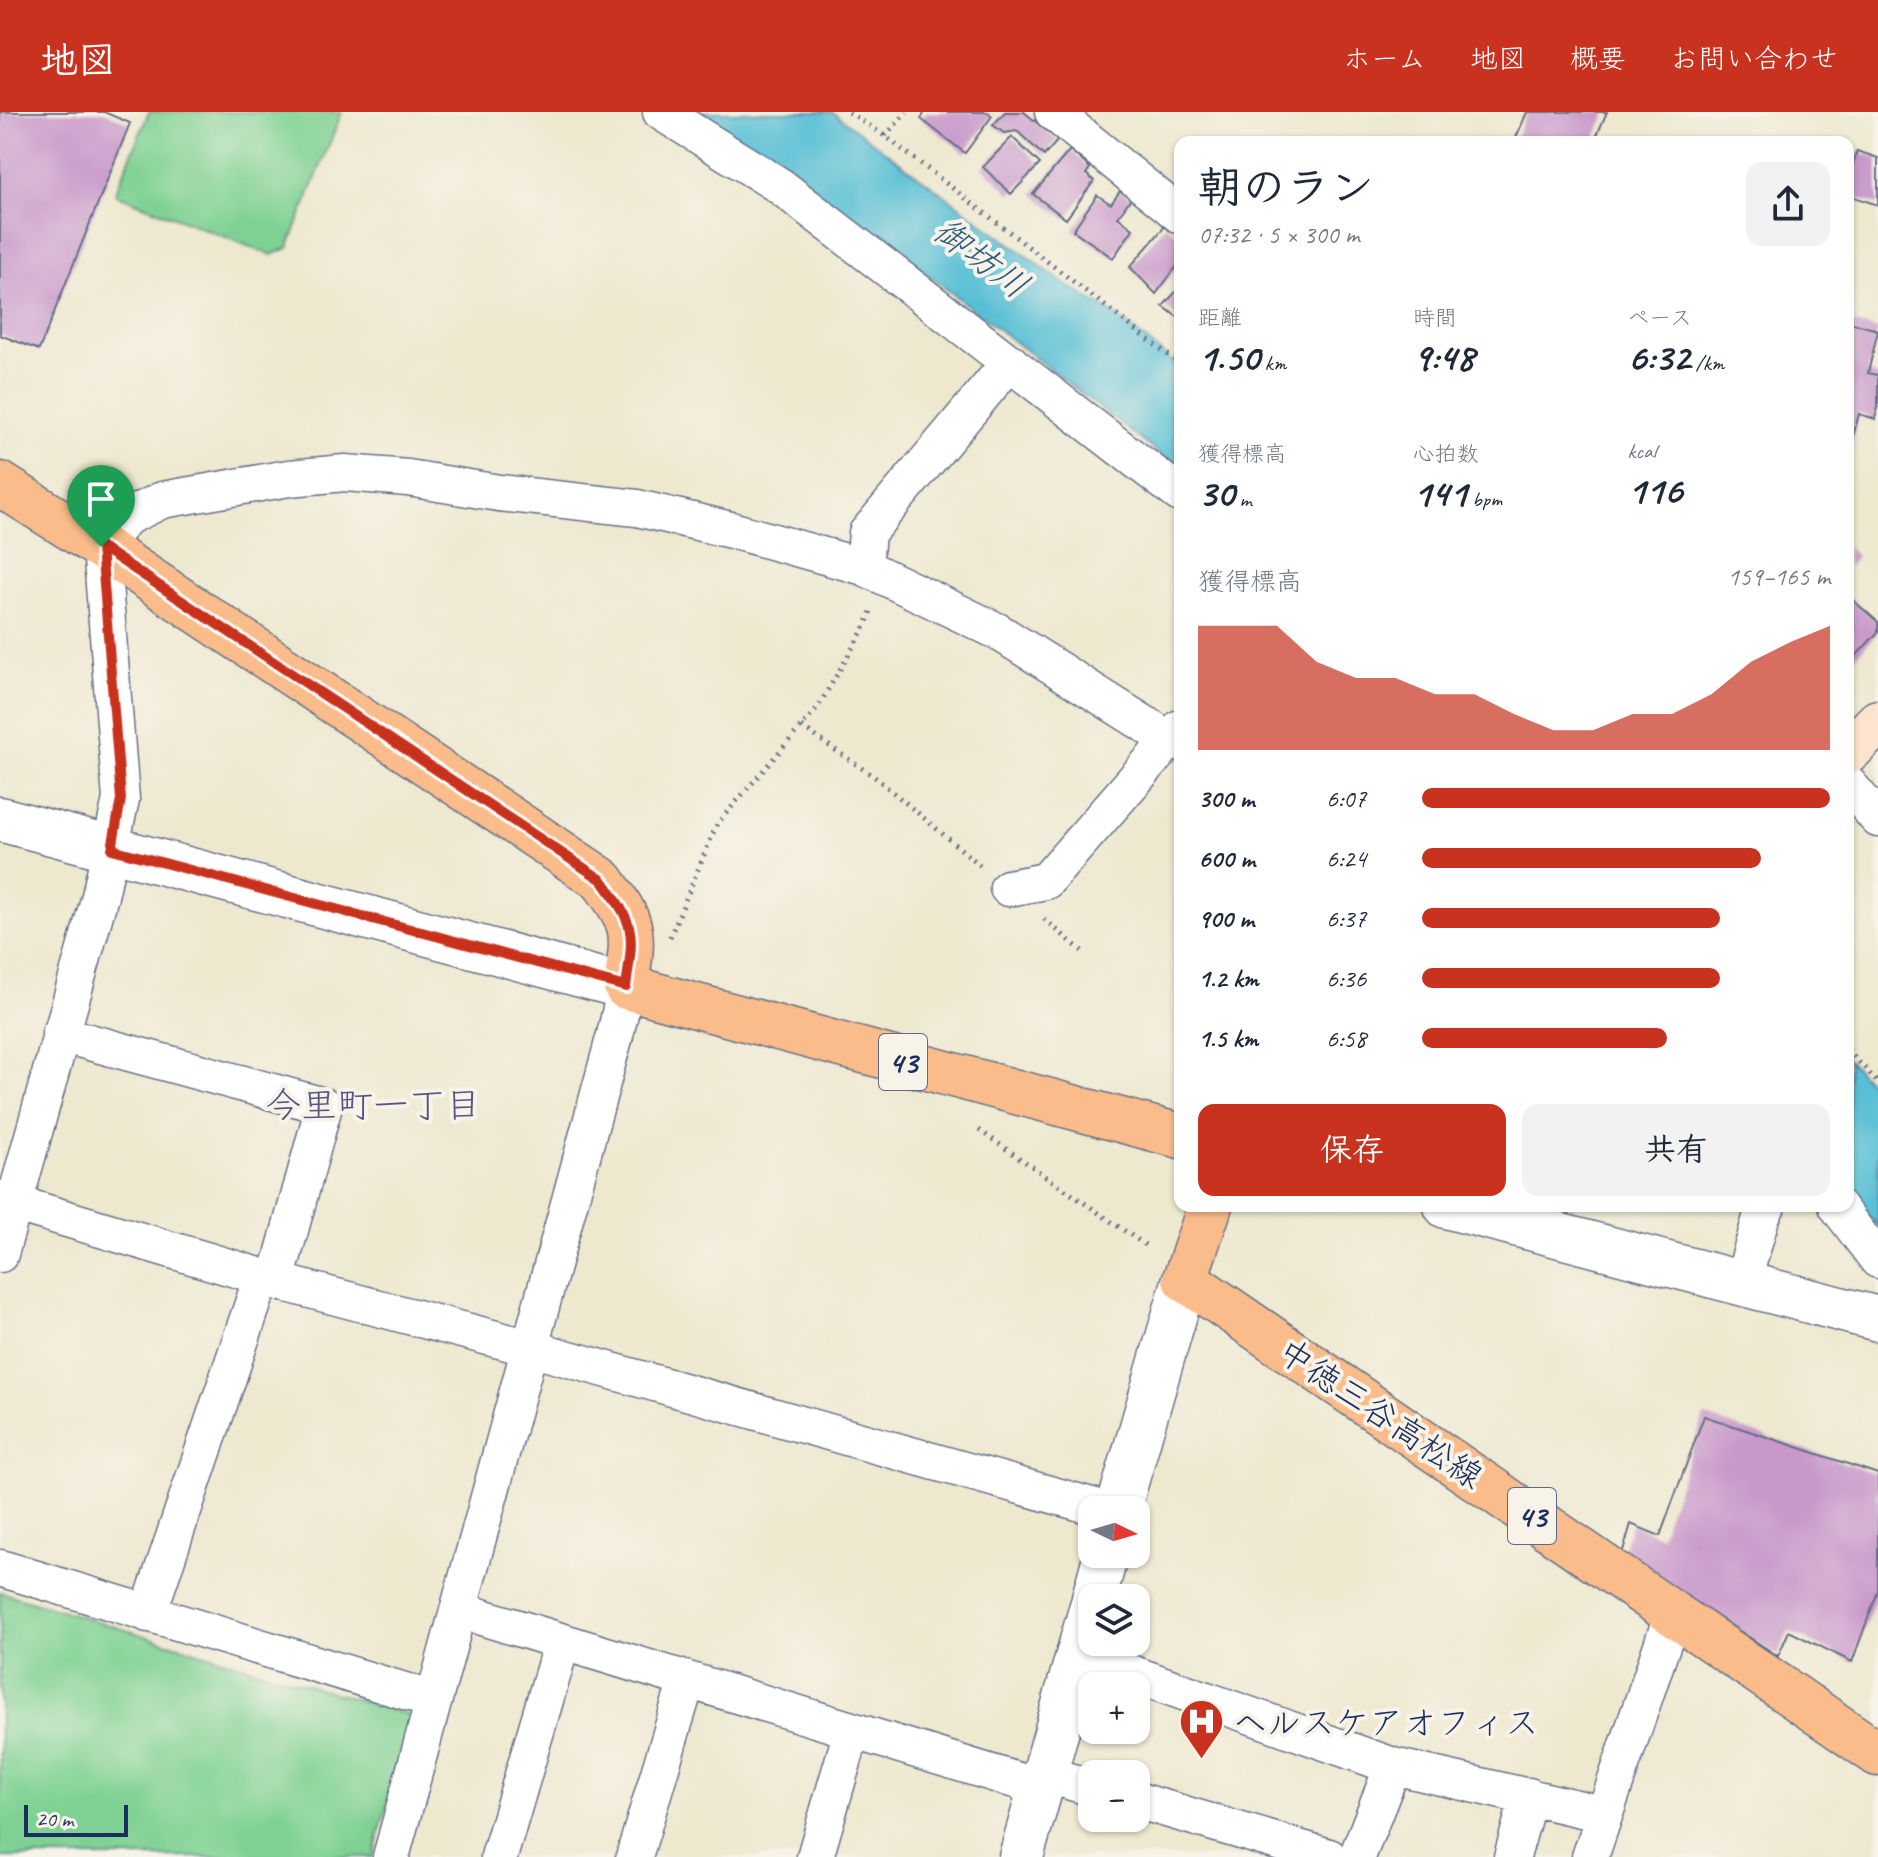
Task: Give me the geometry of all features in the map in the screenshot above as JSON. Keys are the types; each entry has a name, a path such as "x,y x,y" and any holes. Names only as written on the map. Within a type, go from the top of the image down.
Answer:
{"main road":[{"path":"0,484 101,547 602,880 626,913 633,940 626,987"},
{"path":"1854,746 1878,722"},
{"name":"43","path":"626,987 1174,1134"},
{"path":"1185,1279 1208,1212"},
{"name":"中徳三谷高松線","path":"1185,1279 1878,1754"}],"street":[{"path":"661,112 780,186 1174,489"},
{"path":"1053,112 1174,210"},
{"path":"874,572 867,533 1010,362"},
{"path":"0,1254 7,1201 60,1034 112,849 121,799 101,547 127,517 162,500 289,478 345,473 408,478 499,493 637,508 731,530 874,572 997,631 1174,735"},
{"path":"1008,888 1046,881 1174,740"},
{"path":"1854,791 1878,819"},
{"path":"0,819 626,987 391,1857"},
{"path":"60,1034 324,1106 269,1279 148,1614"},
{"path":"7,1201 269,1279 530,1348 1078,1502"},
{"path":"1469,1212 1878,1319"},
{"path":"1742,1284 1764,1212"},
{"path":"1842,1212 1878,1260"},
{"path":"1122,1496 1185,1279"},
{"path":"0,1568 434,1700"},
{"path":"459,1610 852,1731 1043,1781 1078,1786"},
{"path":"1590,1857 1673,1613"},
{"path":"499,1857 562,1642"},
{"path":"1021,1857 1079,1656"},
{"path":"1082,1656 1393,1766 1603,1814"},
{"path":"634,1857 687,1680"},
{"path":"815,1857 852,1731"},
{"path":"1357,1857 1393,1766"},
{"path":"1512,1857 1529,1796"},
{"path":"1150,1804 1329,1857"}],"path":[{"path":"849,112 885,136 1174,359"},
{"path":"885,136 907,112"},
{"path":"666,949 717,824 818,707 866,625 874,572"},
{"path":"802,727 876,778"},
{"path":"1854,1057 1878,1083"},
{"path":"979,1130 1148,1247"}],"green space":[{"path":"149,112 342,112 288,248 271,255 115,194"},
{"path":"0,1592 411,1716 373,1857 0,1857"}],"water":[{"name":"御坊川","path":"695,112 832,112 1062,282 1115,315 1174,363 1174,465 913,263"},
{"path":"1854,1066 1878,1092 1878,1227 1854,1198"}],"building":[{"path":"0,112 104,112 130,123 39,350 0,335"},
{"path":"925,112 987,112 992,116 965,153 921,119"},
{"path":"1005,112 1024,112 1058,140 1044,156 1017,131 1004,133 993,125"},
{"path":"1527,112 1607,112 1597,136 1517,136"},
{"path":"1012,137 1040,164 1011,194 983,167"},
{"path":"1070,150 1090,168 1086,174 1094,181 1066,219 1033,194"},
{"path":"1857,151 1878,158 1878,205 1854,197"},
{"path":"1120,191 1131,198 1118,217 1133,229 1113,258 1073,230 1097,195 1111,204"},
{"path":"1166,225 1174,232 1174,270 1156,294 1130,267"},
{"path":"1174,294 1174,314 1163,306"},
{"path":"1854,324 1878,330 1868,373 1878,375 1878,407 1875,419 1859,414 1854,432"},
{"path":"1854,601 1878,622 1878,632 1854,658"},
{"path":"1704,1416 1878,1474 1878,1591 1852,1662 1789,1631 1778,1656 1622,1554 1631,1524 1660,1536"}],"place":[{"name":"ヘルスケアオフィス","path":"1202,1761"}],"district":[{"name":"今里町一丁目","path":"373,1104"}],"route":[{"path":"101,547 602,880 626,913 633,940 626,987 112,849 121,799 101,547"}]}
